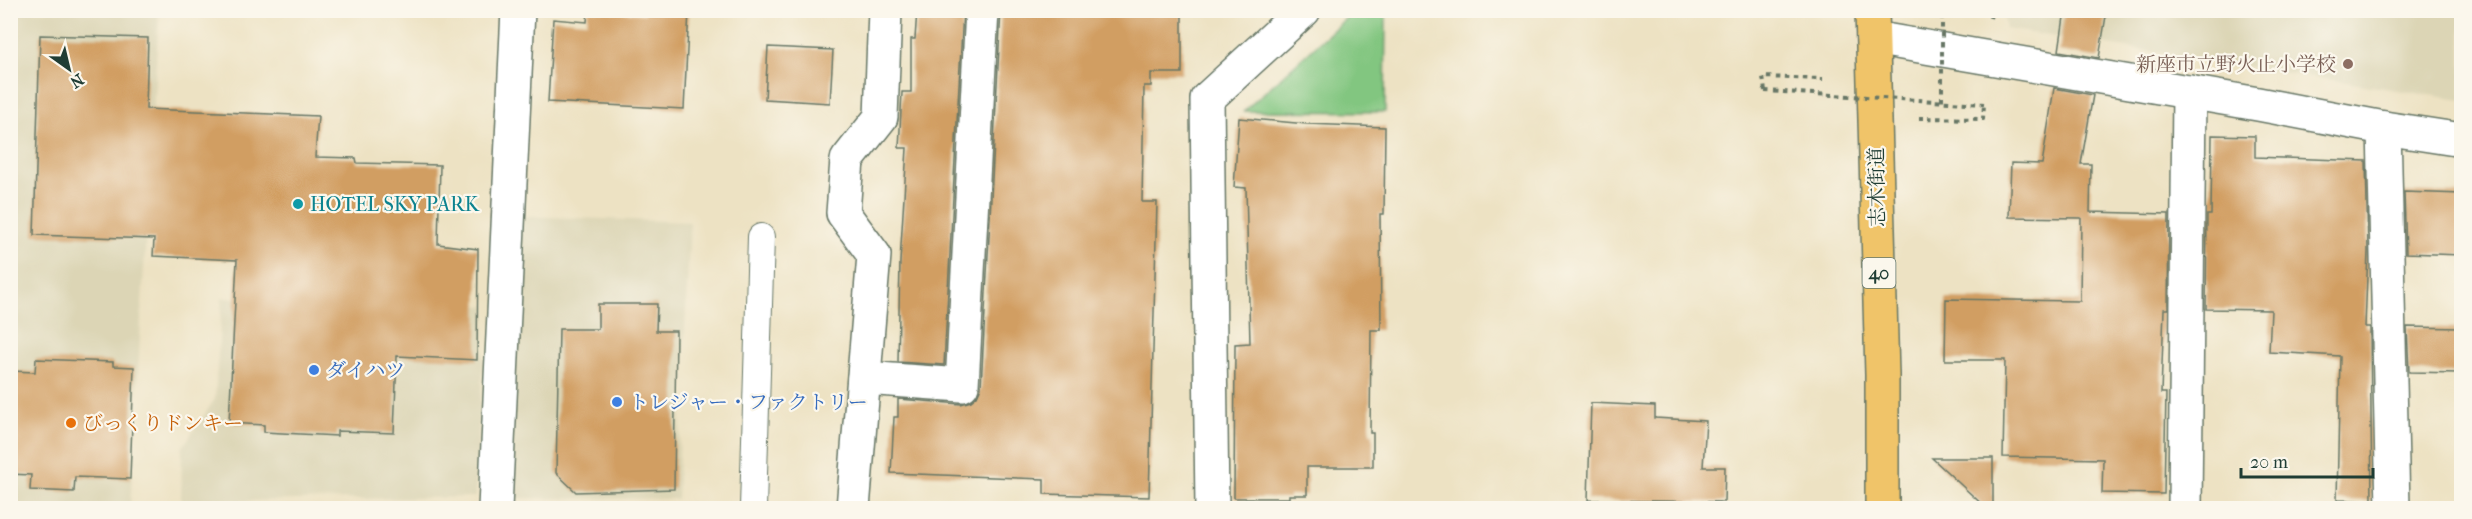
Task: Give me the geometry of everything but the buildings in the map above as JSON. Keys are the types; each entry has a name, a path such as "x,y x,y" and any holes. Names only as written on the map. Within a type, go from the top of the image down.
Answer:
{"main road":[{"name":"志木街道","path":"1873,24 1882,375 1882,508"}],"street":[{"path":"495,508 518,10"},
{"path":"853,508 874,255 843,213 847,160 881,117 885,10"},
{"path":"864,378 962,385 982,10"},
{"path":"1212,508 1207,99 1304,10"},
{"path":"1873,24 2189,92 2462,140"},
{"path":"2186,508 2189,92"},
{"path":"2384,128 2393,508"}],"lane":[{"path":"753,508 761,237"}],"path":[{"path":"1942,15 1942,102"},
{"path":"1823,79 1763,77 1765,91 1984,104 1983,119 1919,118"}],"shaded area":[{"path":"10,11 159,11 130,508 11,508"},
{"name":"新座市立野火止小学校","path":"2003,11 2461,11 2461,100 2006,29"},
{"path":"516,216 690,222 677,499 504,498"},
{"path":"222,298 486,306 475,497 181,502 182,448 215,399"}],"green space":[{"path":"1355,10 1386,11 1385,112 1244,111"}],"place":[{"name":"新座市立野火止小学校","path":"2348,64"},
{"name":"HOTEL SKY PARK","path":"298,204"},
{"name":"ダイハツ","path":"314,370"},
{"name":"トレジャー・ファクトリー","path":"617,402"},
{"name":"びっくりドンキー","path":"71,423"}]}
